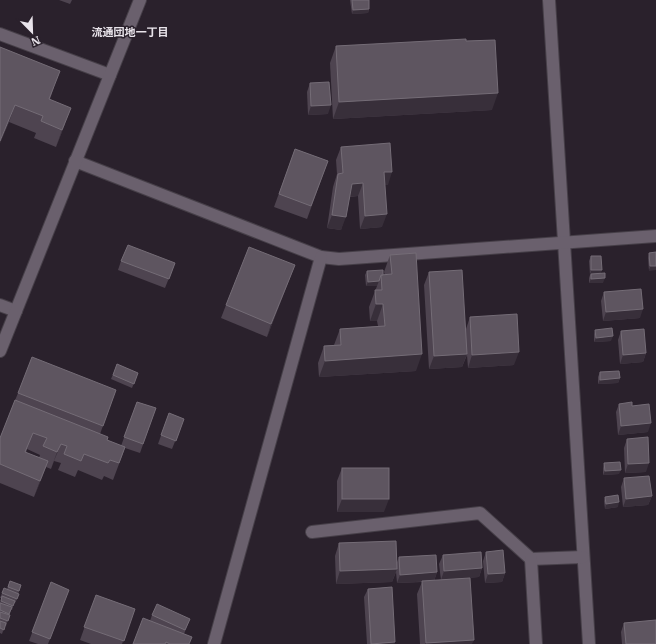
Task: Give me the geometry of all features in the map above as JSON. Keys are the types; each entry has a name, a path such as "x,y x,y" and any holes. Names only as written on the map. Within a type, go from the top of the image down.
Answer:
{"street":[{"path":"0,351 140,0"},
{"path":"549,0 589,644"},
{"path":"0,34 110,75"},
{"path":"75,161 321,257 339,259 656,236"},
{"path":"214,644 321,257"},
{"path":"0,305 16,311"},
{"path":"312,532 480,513 531,558 583,557"},
{"path":"531,558 536,644"}],"building":[{"path":"352,0 369,0 369,9 353,10"},
{"path":"466,39 466,41 495,40 498,93 339,102 336,46"},
{"path":"0,47 60,71 49,99 71,108 62,130 41,121 43,116 15,105 0,141"},
{"path":"329,82 331,105 311,106 310,83"},
{"path":"390,143 392,172 384,172 387,214 365,216 363,183 352,184 346,217 332,215 338,174 343,173 341,147"},
{"path":"295,149 328,161 311,206 279,194"},
{"path":"128,245 175,263 169,279 121,261"},
{"path":"249,247 295,265 271,324 226,305"},
{"path":"656,252 656,266 650,266 649,253"},
{"path":"416,253 422,354 325,361 324,346 341,345 340,329 385,326 383,304 376,304 375,290 382,290 381,275 392,274 390,255"},
{"path":"591,256 601,256 602,270 591,270"},
{"path":"383,270 383,275 381,275 379,281 368,282 367,271"},
{"path":"462,270 467,354 434,356 429,272"},
{"path":"605,273 605,278 591,279 591,274"},
{"path":"641,289 643,309 606,312 604,292"},
{"path":"517,314 519,352 472,355 470,317"},
{"path":"612,328 613,336 596,338 595,330"},
{"path":"644,329 646,353 623,355 621,331"},
{"path":"32,357 116,390 103,426 18,393"},
{"path":"117,364 138,373 134,384 113,375"},
{"path":"619,371 620,378 600,380 600,372"},
{"path":"15,400 108,437 107,440 125,447 119,463 110,460 108,463 84,454 81,461 64,454 67,446 61,444 57,452 43,446 47,438 33,433 25,452 48,461 40,481 0,464 0,438"},
{"path":"137,402 156,408 143,444 124,437"},
{"path":"632,402 632,406 649,404 651,423 621,426 619,404"},
{"path":"169,413 184,419 176,441 161,435"},
{"path":"648,437 649,463 628,464 627,439"},
{"path":"620,462 621,470 605,471 604,463"},
{"path":"342,468 389,468 389,499 342,499"},
{"path":"649,476 652,496 626,499 624,478"},
{"path":"618,495 619,502 606,504 605,497"},
{"path":"396,541 397,569 340,571 339,543"},
{"path":"503,550 505,573 488,574 486,552"},
{"path":"481,552 482,568 444,571 443,555"},
{"path":"436,555 437,572 400,575 399,557"},
{"path":"470,578 474,640 426,643 422,581"},
{"path":"10,581 21,585 19,591 8,587"},
{"path":"51,582 69,590 50,639 32,632"},
{"path":"392,587 395,642 371,644 368,589"},
{"path":"4,588 19,594 17,599 2,593"},
{"path":"96,595 135,609 124,641 84,627"},
{"path":"2,596 15,601 13,606 1,601"},
{"path":"0,603 12,607 9,614 0,610"},
{"path":"157,604 190,619 185,630 152,615"},
{"path":"0,612 10,615 8,621 0,618"},
{"path":"143,618 192,637 189,644 170,644 166,642 165,644 133,644"},
{"path":"656,620 656,644 626,644 624,623"},
{"path":"0,621 6,623 4,630 0,628"}],"district":[{"name":"流通団地一丁目","path":"130,32"}]}
